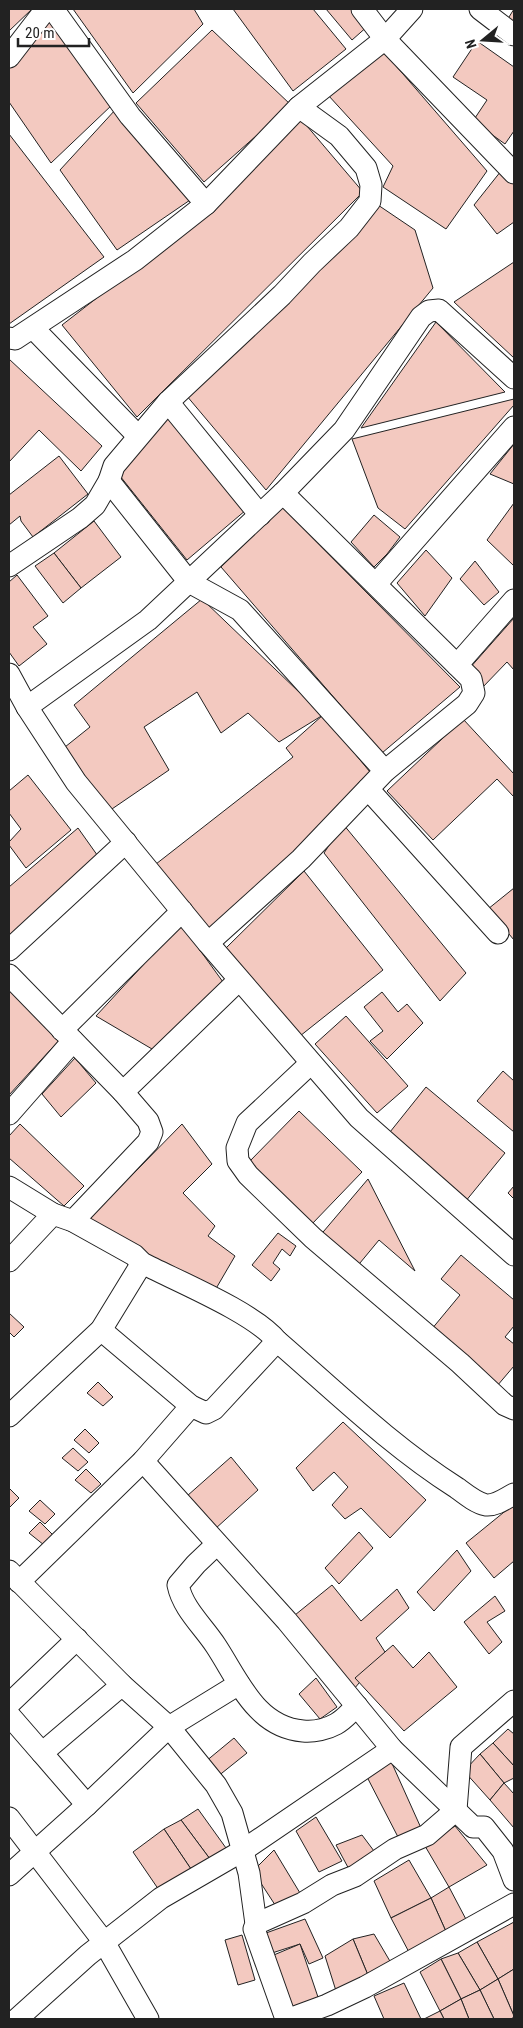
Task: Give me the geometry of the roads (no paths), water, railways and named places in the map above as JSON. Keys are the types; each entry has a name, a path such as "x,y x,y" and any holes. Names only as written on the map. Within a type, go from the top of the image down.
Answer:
{"street":[{"path":"9,56 46,9"},
{"path":"53,9 130,116 206,204"},
{"path":"362,9 385,39 512,167"},
{"path":"9,338 15,339 33,328 135,260 206,204 299,107 385,39 412,9"},
{"path":"480,9 514,35"},
{"path":"9,566 80,518 95,505 109,481 114,466 168,402 282,295 312,262 349,228 370,201 371,185 366,168 338,136 299,107"},
{"path":"20,704 148,620 260,516 344,430 421,316 429,311 439,310 514,378"},
{"path":"33,328 138,436"},
{"path":"168,402 260,516"},
{"path":"376,584 514,427"},
{"path":"109,481 189,582 240,610 385,771"},
{"path":"208,943 301,860 385,771 467,704 474,693 471,680 457,665 283,493"},
{"path":"457,665 514,600"},
{"path":"9,674 20,704 76,782 239,980 358,1118 514,1255"},
{"path":"368,789 498,933"},
{"path":"9,950 126,842"},
{"path":"9,1114 68,1035 182,911"},
{"path":"9,975 123,1092 148,1121 152,1132 148,1142 73,1221"},
{"path":"123,1092 239,980"},
{"path":"311,1063 248,1123 237,1148 238,1161 248,1175 313,1238 460,1363 505,1405 514,1409"},
{"path":"9,1187 53,1214 73,1221 134,1255 142,1264 234,1310 270,1332 379,1432 467,1495 486,1505 498,1503 514,1494"},
{"path":"9,1261 53,1214"},
{"path":"9,1416 101,1330 142,1264"},
{"path":"101,1330 190,1406 206,1414 278,1341"},
{"path":"190,1406 143,1461 14,1576 122,1684 169,1727 216,1784 232,1813 249,1873 256,1924 254,1929 287,2019 327,2005 365,1986 514,1904"},
{"path":"143,1461 287,1621 392,1749 473,1827 484,1827 508,1847 514,1880"},
{"path":"217,1544 178,1585 181,1596 215,1643 251,1702 268,1720 294,1730 312,1732 336,1724 357,1706"},
{"path":"9,1704 77,1639"},
{"path":"42,1753 122,1684"},
{"path":"9,1875 87,1805 169,1727 239,1684"},
{"path":"256,1924 303,1903 332,1885 356,1876 395,1849 427,1835 456,1810 461,1747 514,1701"},
{"path":"9,1715 87,1805"},
{"path":"17,2019 104,1942 161,1898 242,1851 392,1749"},
{"path":"9,1818 104,1942 148,2019"}]}
